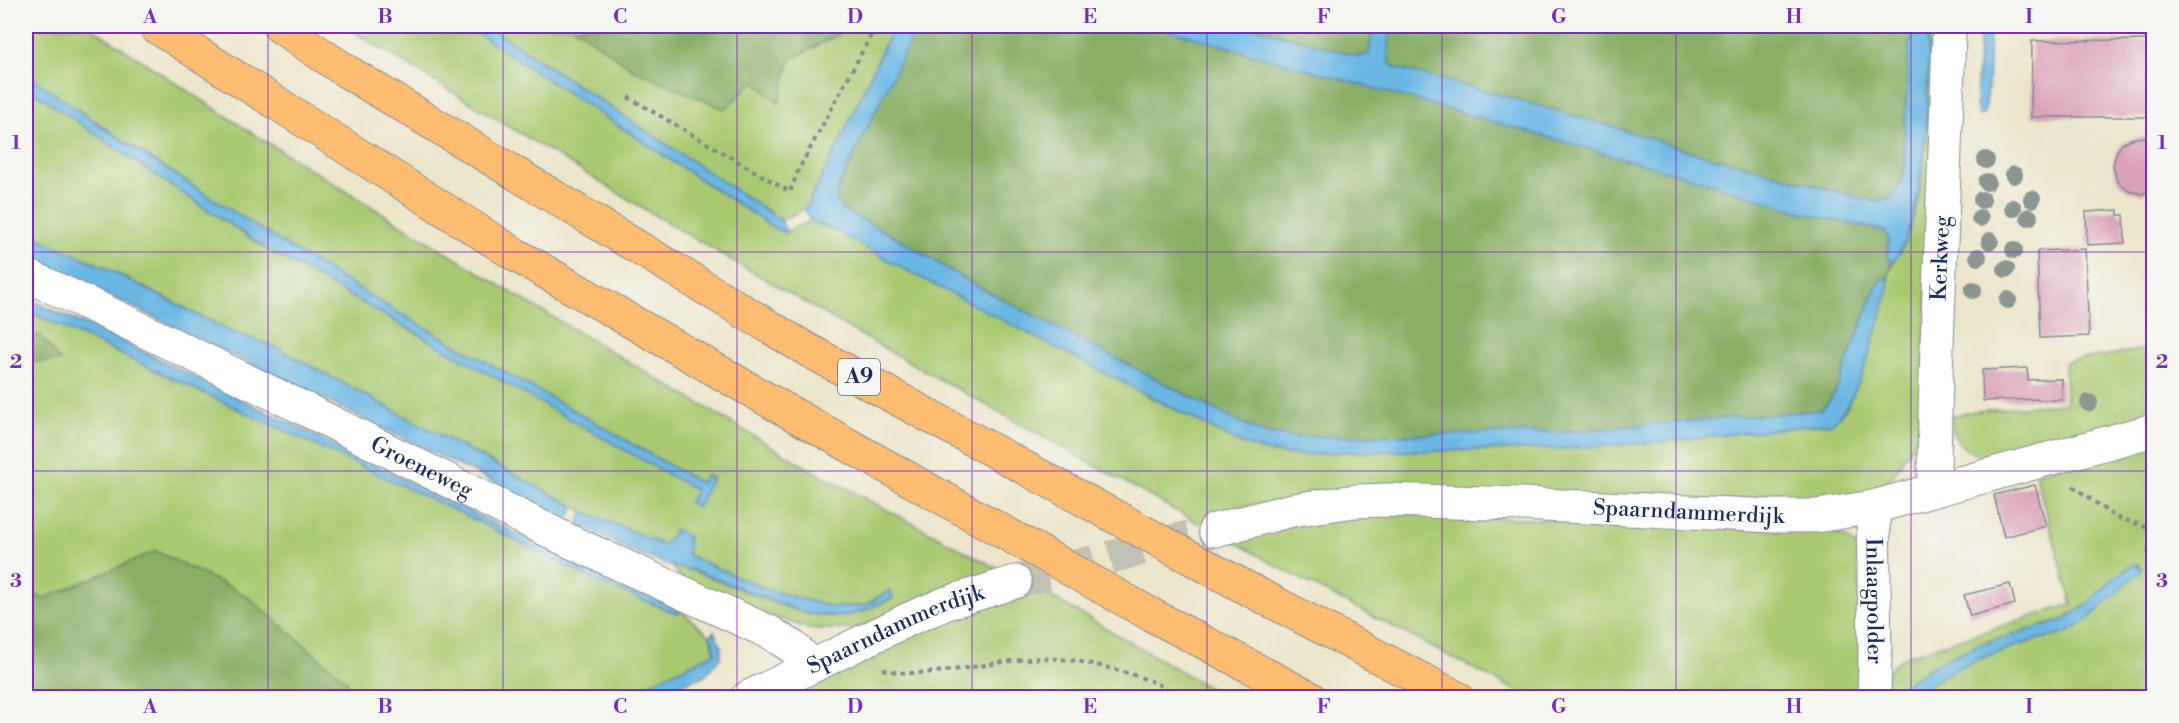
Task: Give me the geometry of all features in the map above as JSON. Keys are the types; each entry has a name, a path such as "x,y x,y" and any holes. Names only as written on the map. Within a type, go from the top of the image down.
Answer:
{"highway":[{"path":"155,26 516,255 1150,614 1310,698"},
{"name":"A9","path":"279,26 346,71 806,349 1252,591 1456,698"}],"street":[{"name":"Kerkweg","path":"1934,490 1934,423 1949,26"},
{"name":"Groeneweg","path":"26,275 315,414 567,540 771,633 794,648 813,666"},
{"name":"Spaarndammerdijk","path":"1215,530 1292,510 1376,501 1522,504 1795,517 1834,514 1873,507 2154,430"},
{"name":"Inlaagpolder","path":"1873,507 1874,698"},
{"name":"Spaarndammerdijk","path":"747,698 947,603 1015,582"}],"path":[{"path":"628,97 790,192 799,169 876,26"},
{"path":"2038,461 2115,517 2154,528"},
{"path":"2154,543 2148,550 2154,568"},
{"path":"851,647 875,666 901,672 960,668 1030,658 1078,661 1144,678 1178,698"}],"green space":[{"path":"26,26 89,26 258,137 522,299 808,468 1004,572 853,629 809,629 689,586 671,566 692,571 778,605 820,615 841,616 861,611 893,597 890,590 864,606 832,607 765,589 688,555 676,529 664,546 583,511 275,347 228,330 102,266 26,233 26,86 270,251 696,490 706,475 700,483 400,314 258,228 164,167 26,74"},
{"path":"344,26 466,26 779,231 786,232 810,221 832,229 1185,415 1272,453 1303,455 1345,452 1558,449 1658,442 1833,423 1847,407 1858,383 1889,288 1890,268 1911,226 1919,195 1927,132 1928,26 1940,26 1918,436 1893,476 1881,486 1866,493 1827,501 1252,505 1198,523 873,342 656,216"},
{"path":"487,26 573,26 634,70 754,81 779,103 790,60 837,35 820,26 893,26 838,146 805,209 781,220"},
{"path":"573,26 820,26 838,34 790,60 779,103 754,81 725,109 634,70"},
{"path":"917,26 1154,26 1706,182 1807,214 1884,231 1889,239 1887,257 1892,262 1887,279 1882,278 1876,287 1835,393 1820,410 1561,432 1296,437 1266,434 969,282 897,238 843,210 836,201 837,190"},
{"path":"1249,26 1373,26 1369,54 1361,57"},
{"path":"1391,26 1912,26 1904,143 1905,166 1901,184 1891,198 1881,201 1863,199 1695,153 1621,129 1493,93 1396,68 1390,64 1388,56"},
{"path":"26,310 463,514 600,583 678,614 680,610 710,636 715,653 621,697 345,697 347,681 245,595 156,551 43,599 26,590"},
{"path":"40,335 60,361 26,362 26,336"},
{"path":"2153,348 2153,417 2005,455 1974,453 1960,444 1955,437 1950,416 1976,411 2066,403 2065,362"},
{"path":"2153,442 2153,697 1920,698 1919,695 1939,678 1974,661 2039,639 2063,634 2076,627 2141,572 2139,564 2116,576 2089,603 2064,620 1977,645 1938,663 1893,692 1892,697 1883,698 1888,673 1894,664 1906,656 2072,604 2035,473"},
{"path":"1383,513 1815,530 1839,534 1858,549 1863,697 1528,697 1278,567 1229,538 1282,526"},
{"path":"156,551 245,595 347,681 345,697 26,697 26,590 43,599"},
{"path":"1036,588 1225,697 777,698 966,611"}],"water":[{"path":"466,26 487,26 509,40 781,220 786,232 779,231"},
{"path":"893,26 917,26 837,190 836,201 843,210 897,238 969,282 1266,434 1296,437 1561,432 1820,410 1835,393 1876,287 1884,278 1889,280 1889,288 1874,340 1852,397 1832,423 1658,442 1558,449 1345,452 1303,455 1272,453 1240,443 904,269 832,229 810,221 805,209 838,146"},
{"path":"1154,26 1249,26 1361,57 1369,54 1373,26 1391,26 1388,56 1390,64 1396,68 1621,129 1695,153 1863,199 1881,201 1891,198 1901,184 1905,166 1904,143 1912,26 1928,26 1926,128 1916,204 1903,247 1892,262 1887,257 1889,239 1884,231 1807,214 1706,182"},
{"path":"1980,26 1990,26 1988,88 1982,116 1978,115 1976,104"},
{"path":"26,74 129,145 289,247 399,313 700,483 706,475 712,478 697,508 689,502 696,490 270,251 26,86"},
{"path":"26,233 102,266 227,330 275,347 575,507 568,518 26,257"},
{"path":"26,298 130,345 475,514 680,610 679,614 600,583 463,514 26,310"},
{"path":"583,511 664,545 676,529 688,537 688,555 765,589 832,607 864,606 890,590 893,598 861,612 841,616 808,614 693,570 671,566 627,549 578,524"},
{"path":"2135,564 2141,567 2141,572 2085,622 2075,628 2062,634 2005,649 1962,666 1922,690 1920,697 1892,697 1893,692 1938,663 1977,645 2064,620 2089,603 2116,576"},
{"path":"714,631 721,646 721,657 705,675 650,697 621,697 715,653 710,636"}],"building":[{"path":"2154,40 2154,117 2031,117 2032,41"},
{"path":"2142,137 2154,140 2154,191 2142,194 2129,191 2121,185 2116,178 2113,165 2116,153 2122,144"},
{"path":"2118,210 2118,215 2124,215 2125,243 2087,245 2086,212"},
{"path":"2085,249 2089,336 2040,338 2037,251"},
{"path":"2027,368 2028,380 2062,379 2062,400 1983,401 1982,370"},
{"path":"2035,485 2046,526 2004,537 1994,495"},
{"path":"2010,584 2015,604 1970,616 1964,595"}],"tunnel":[{"path":"1015,582 1215,530"}]}
